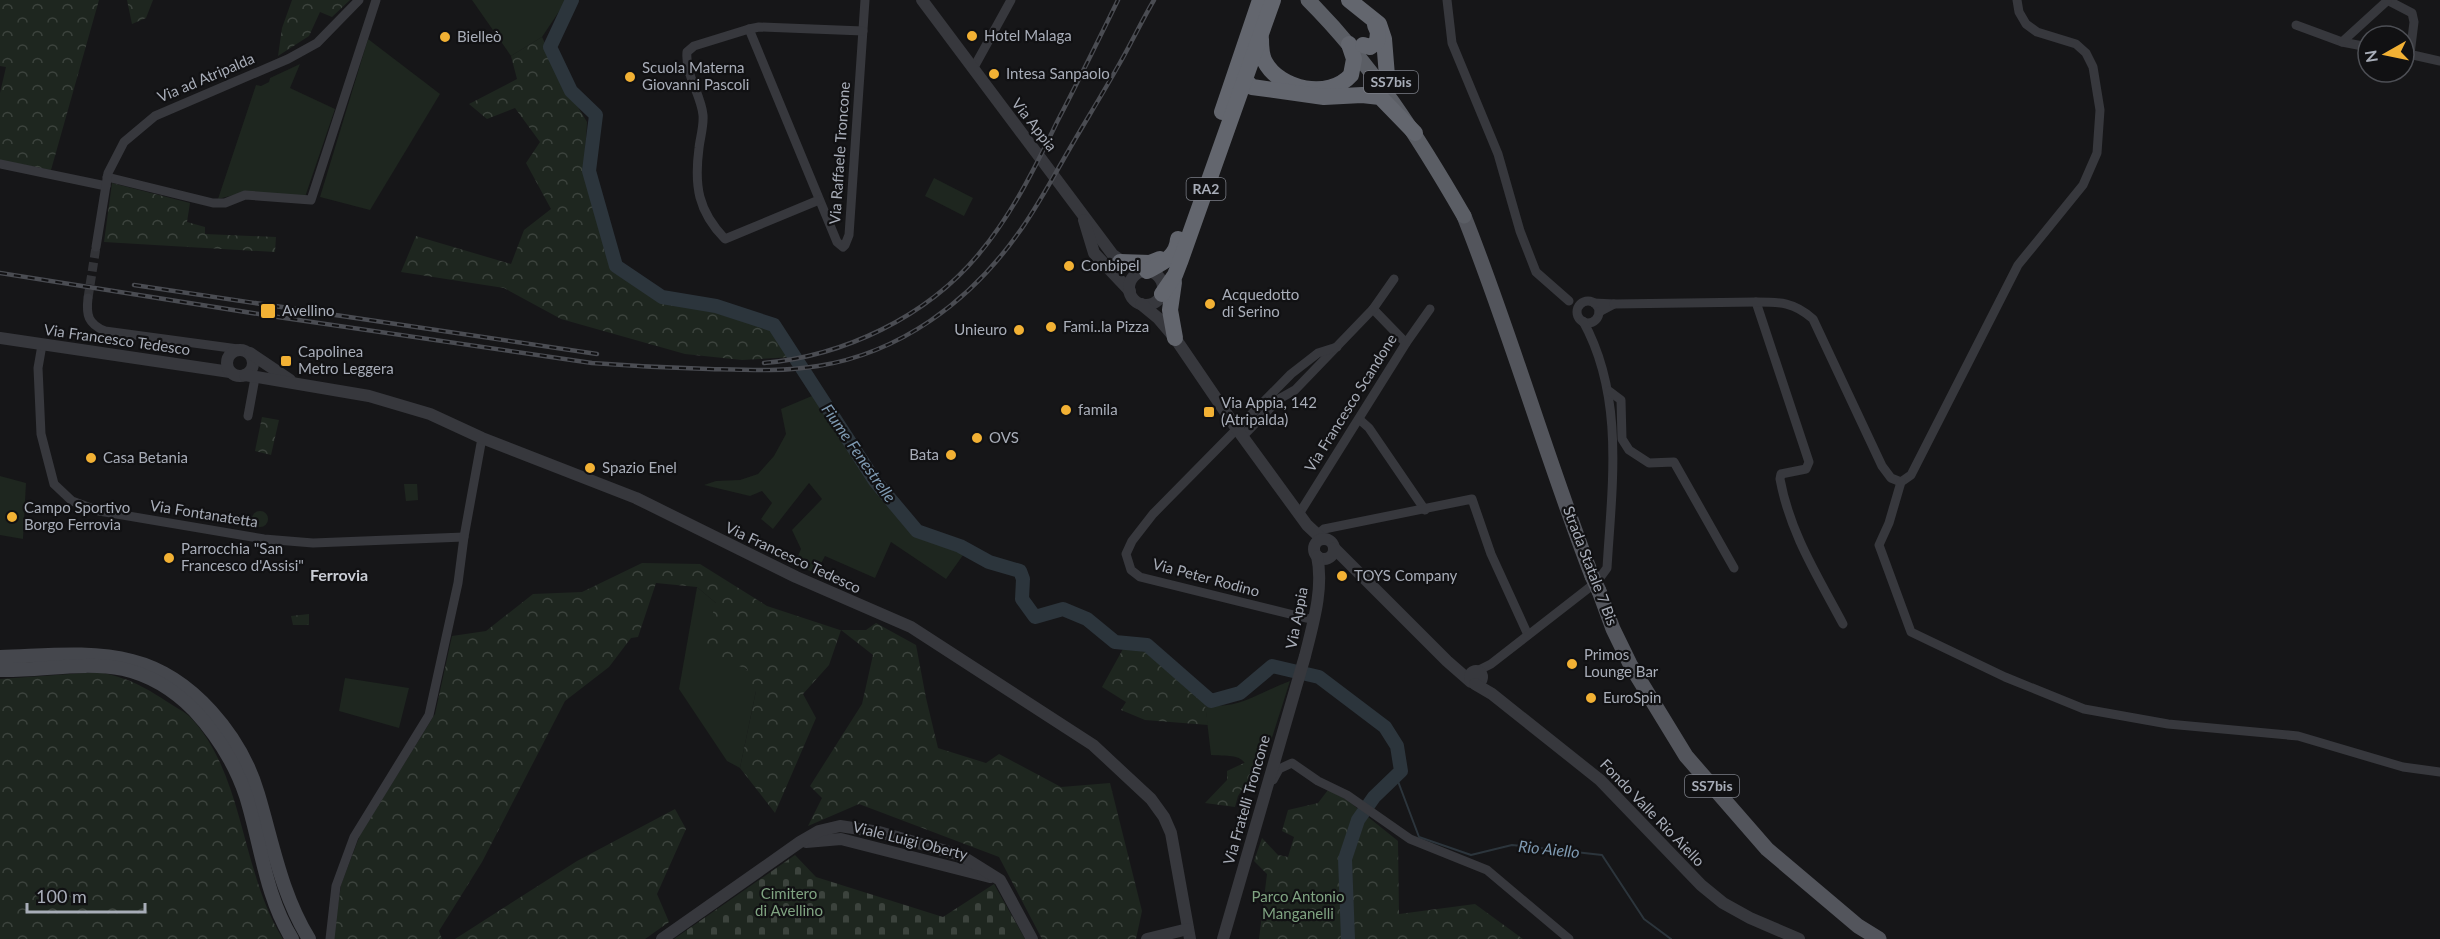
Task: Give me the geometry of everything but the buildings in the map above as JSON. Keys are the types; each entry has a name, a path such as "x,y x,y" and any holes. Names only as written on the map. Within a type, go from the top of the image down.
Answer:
{"highway":[{"path":"1261,0 1239,72 1244,82 1252,87 1324,97 1375,96 1383,99 1418,131"},
{"name":"RA2","path":"1178,238 1261,0"},
{"name":"RA2","path":"1177,269 1273,0"},
{"name":"SS7bis","path":"1308,0 1387,76 1464,216"},
{"name":"SS7bis","path":"1321,0 1418,131"},
{"path":"1349,0 1379,24 1384,39 1387,76"},
{"path":"1261,32 1262,51 1270,69 1288,82 1318,90 1331,87 1348,78 1354,66 1356,45 1374,45 1378,38 1372,18"},
{"path":"1232,115 1256,96 1270,90"},
{"path":"1120,262 1136,264 1156,261 1169,251 1178,238"},
{"path":"1146,271 1170,257 1176,249 1178,238"},
{"path":"1161,295 1177,269"},
{"path":"1170,332 1170,310 1177,269"}],"main road":[{"name":"Strada Statale 7 Bis","path":"1464,216 1487,275 1541,435 1595,583 1631,666 1686,756 1767,849 1858,926 1879,939"},
{"path":"0,657 91,656 130,660 147,665 191,692 222,724 244,760 274,902 292,939"},
{"path":"0,670 92,666 123,669 139,674 166,688 185,702 221,742 251,793 288,900 309,939"}],"street":[{"name":"Via ad Atripalda","path":"96,247 107,182 124,142 154,116 249,77 317,43 359,0"},
{"path":"0,164 213,203 225,203 244,195 311,200 376,0"},
{"name":"Via Raffaele Troncone","path":"749,28 837,242 843,247 849,235 865,0"},
{"name":"Via Appia","path":"922,0 1120,262"},
{"path":"973,69 1011,0"},
{"path":"1447,0 1452,43 1498,154 1520,231 1536,272 1569,301 1594,341 1609,391 1613,458 1607,568 1595,583 1476,678"},
{"path":"2017,0 2019,12 2026,24 2037,32 2076,44 2086,52 2093,67 2100,110 2097,153 2083,185 2018,265 1911,475 1901,482 1889,523 1879,546 1911,632 2005,677 2084,710 2168,723 2298,736 2403,767 2440,772"},
{"path":"2342,42 2387,0 2412,13 2414,24"},
{"path":"2296,25 2342,42 2356,45"},
{"path":"819,200 725,238 716,229 701,207 697,173 703,115 690,76 687,52 694,46 749,28 863,31"},
{"path":"2416,56 2440,61"},
{"name":"Via Appia","path":"1080,210 1094,253 1130,291 1135,300 1170,332 1239,433 1326,549 1320,571 1314,620 1301,670"},
{"path":"1120,262 1146,271"},
{"path":"1130,291 1131,280 1139,272 1146,271"},
{"name":"Via Appia","path":"1146,271 1160,278 1163,289 1161,295 1170,332"},
{"path":"1239,433 1282,397 1296,390 1373,309 1394,279"},
{"path":"1141,304 1151,304 1161,295"},
{"path":"88,298 86,310 90,322 105,331 243,351 296,384"},
{"path":"1569,301 1593,309"},
{"path":"1756,302 1809,462 1806,469 1781,474 1785,508 1796,537 1843,624"},
{"path":"1581,318 1580,306 1593,309 1614,304 1778,302 1799,307 1813,319 1882,466 1890,478 1901,482"},
{"path":"1373,309 1406,343"},
{"name":"Via Francesco Scandone","path":"1299,514 1406,343 1430,309"},
{"path":"1581,318 1590,322 1593,309"},
{"path":"1593,309 1594,341"},
{"name":"Via Francesco Tedesco","path":"0,338 212,369 228,364 237,376 250,376 369,396 430,414 482,438 636,498 796,577 911,627 1093,745 1151,799 1164,817 1176,855 1189,934"},
{"name":"Via Fontanatetta","path":"42,345 38,368 41,434 54,484 72,501 99,511 264,539 313,543 464,537"},
{"path":"216,346 224,350 228,364 243,351"},
{"path":"1239,433 1274,390 1291,374 1318,353 1336,347"},
{"path":"243,351 253,364 250,376 248,416"},
{"path":"1274,390 1282,397"},
{"path":"1609,391 1621,400 1622,439 1629,450 1649,463 1674,462 1734,568"},
{"path":"1359,419 1369,428 1425,510"},
{"name":"Via Peter Rodino","path":"1239,433 1153,514 1132,541 1126,554 1131,570 1140,577 1314,620"},
{"path":"330,939 336,886 354,837 429,715 458,583 482,438"},
{"path":"1326,549 1324,530 1472,499 1491,554 1528,635"},
{"name":"Fondo Valle Rio Aiello","path":"1326,549 1456,670 1476,678 1492,694 1600,780 1708,891 1750,918 1798,939"},
{"name":"Via Fratelli Troncone","path":"1223,939 1301,670"},
{"path":"1269,782 1272,782 1279,769 1292,763 1318,781 1372,811 1410,839 1486,870 1569,939"},
{"path":"662,939 800,842 819,831 840,825 879,832 960,855 1000,880 1032,939"},
{"path":"1147,939 1189,934"}],"green space":[{"path":"0,0 99,0 51,170 0,160 0,93 6,67 0,66"},
{"path":"127,0 153,0 146,18 132,24"},
{"path":"292,0 350,0 332,17 320,12 309,36 278,56 282,28"},
{"path":"472,0 566,1 542,37 511,56"},
{"path":"542,37 567,89 587,122 584,170 613,266 660,297 706,306 771,327 793,357 742,360 685,354 561,319 504,288 401,272 416,236 511,264 524,230 551,209 526,163 540,142 515,108 487,119 469,104 517,79 511,56"},
{"path":"368,39 440,94 370,210 320,197"},
{"path":"300,64 290,88 335,109 305,197 242,193 218,199 256,85 261,86 269,82 270,78"},
{"path":"934,178 973,198 964,216 925,196"},
{"path":"112,183 190,203 187,222 205,227 205,234 276,237 275,252 104,242"},
{"path":"819,393 832,412 840,430 875,481 917,531 966,551 946,579 891,542 875,578 825,556 816,573 794,565 801,549 792,530 822,499 809,483 773,529 761,519 772,503 762,491 750,496 704,485 716,481 740,480 758,474 774,456 786,434 781,409"},
{"path":"262,417 279,420 271,455 255,451"},
{"name":"Campo Sportivo Borgo Ferrovia","path":"0,476 26,483 23,539 0,535"},
{"path":"404,484 417,484 418,500 406,501"},
{"path":"257,511 263,511 268,519 266,525 257,527 252,522 252,516"},
{"path":"642,563 700,564 767,606 841,630 829,665 803,694 816,718 775,813 740,768 756,691 739,688 747,669 701,652 716,603 697,587 656,583 638,637 631,638 609,667 565,701 482,862 439,931 442,939 333,939 341,885 360,835 435,714 452,636 486,631 533,594 582,592"},
{"path":"697,587 716,603 756,691 740,768 727,761 679,689"},
{"path":"309,614 309,625 293,625 291,616"},
{"path":"876,623 916,645 938,748 986,763 999,754 1061,787 1110,783 1142,911 1136,939 1042,939 999,857 859,804 808,826 822,798 810,786 862,704 873,655 841,630 866,630"},
{"path":"1124,647 1154,654 1205,704 1208,725 1145,720 1121,710 1126,702 1102,687"},
{"path":"99,672 142,686 157,695 189,716 207,739 221,765 232,794 258,883 283,939 0,939 0,679"},
{"path":"345,678 409,688 399,728 339,711"},
{"path":"1290,681 1256,781 1247,765 1239,758 1211,755 1205,704 1216,706 1238,703"},
{"path":"1246,762 1256,781 1247,782 1238,796 1235,807 1205,803 1227,780 1227,771"},
{"name":"Parco Antonio Manganelli","path":"1328,790 1347,800 1398,841 1399,914 1475,904 1523,939 1259,939 1267,874 1254,861 1262,838 1278,855 1288,857 1294,837 1282,831 1288,810 1318,803"},
{"path":"675,809 686,829 657,894 669,922 645,939 455,939 577,861"},
{"name":"Cimitero di Avellino","path":"795,855 816,877 943,917 994,884 1025,939 674,939"}],"waterway":[{"name":"Fiume Fenestrelle","path":"572,0 550,47 571,91 596,115 589,171 616,266 662,297 716,306 774,325 875,481 917,531 960,546 989,562 1020,571 1023,579 1022,599 1035,617 1063,609 1087,619 1115,642 1147,645 1211,701 1240,693 1272,666 1319,677 1385,727 1397,746 1401,771 1374,797 1358,820 1345,859 1348,939"},
{"name":"Rio Aiello","path":"1396,776 1419,837 1471,855 1512,845 1602,855 1644,919 1671,939"}],"tunnel":[{"path":"88,298 96,247"}],"railway":[{"path":"764,363 824,352 882,330 909,315 957,277 990,240 1022,191 1118,0"},
{"path":"0,273 592,363 764,370 804,368 848,359 904,337 930,321 977,282 998,259 1041,199 1122,60 1154,0"},
{"path":"134,285 597,354"}],"place":[{"name":"Hotel Malaga","path":"972,36"},
{"name":"Bielleò","path":"445,37"},
{"name":"Intesa Sanpaolo","path":"994,74"},
{"name":"Scuola Materna Giovanni Pascoli","path":"630,77"},
{"name":"Conbipel","path":"1069,266"},
{"name":"Acquedotto di Serino","path":"1210,304"},
{"name":"Avellino","path":"268,311"},
{"name":"Fami..la Pizza","path":"1051,327"},
{"name":"Unieuro","path":"1019,330"},
{"name":"Capolinea Metro Leggera","path":"286,361"},
{"name":"famila","path":"1066,410"},
{"name":"Via Appia, 142 (Atripalda)","path":"1209,412"},
{"name":"OVS","path":"977,438"},
{"name":"Bata","path":"951,455"},
{"name":"Casa Betania","path":"91,458"},
{"name":"Spazio Enel","path":"590,468"},
{"name":"Campo Sportivo Borgo Ferrovia","path":"12,517"},
{"name":"Parrocchia \"San Francesco d'Assisi\"","path":"169,558"},
{"name":"TOYS Company","path":"1342,576"},
{"name":"Primos Lounge Bar","path":"1572,664"},
{"name":"EuroSpin","path":"1591,698"}],"district":[{"name":"Ferrovia","path":"339,575"}]}
